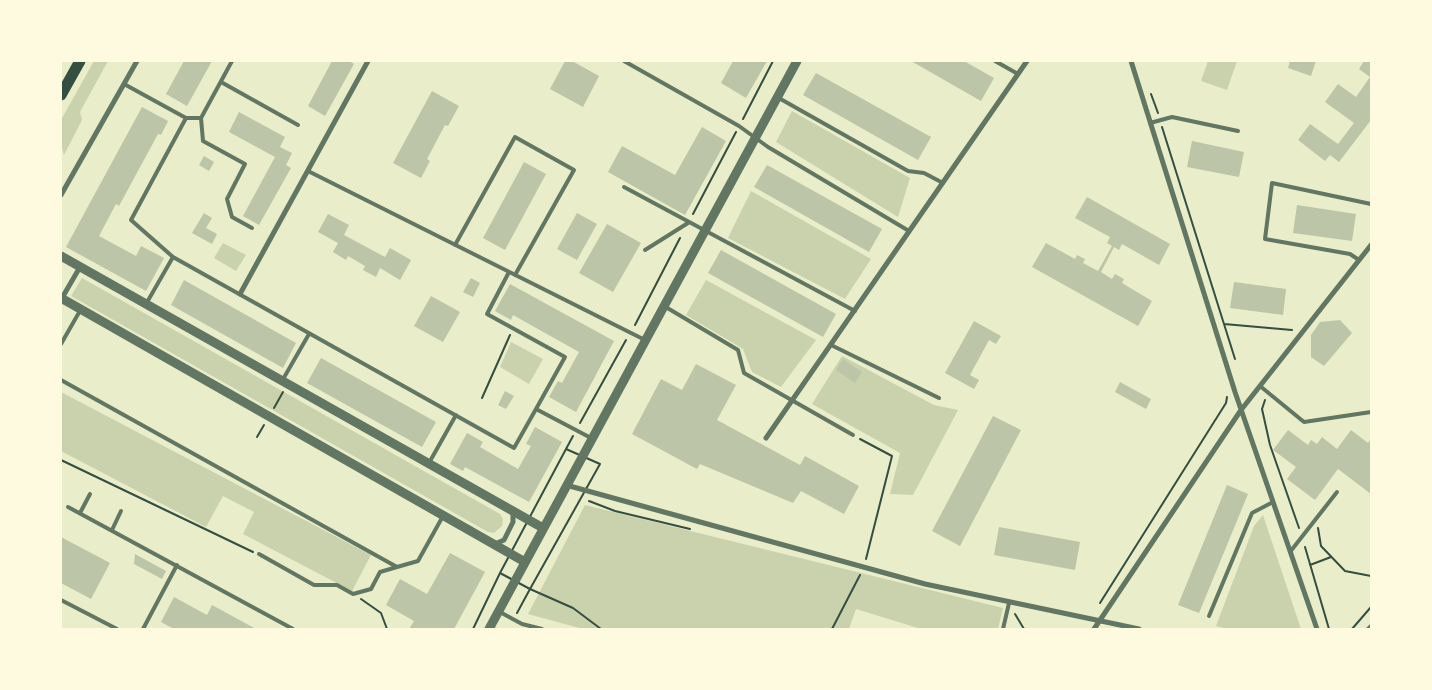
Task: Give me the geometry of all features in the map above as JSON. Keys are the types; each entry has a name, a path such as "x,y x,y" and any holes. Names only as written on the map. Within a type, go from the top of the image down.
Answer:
{"main road":[{"path":"61,95 80,61"}],"street":[{"path":"61,195 137,61"},
{"path":"240,294 368,61"},
{"path":"489,629 644,340 797,61"},
{"path":"766,438 1027,61"},
{"path":"1131,61 1241,410 1317,629"},
{"path":"1094,629 1241,410 1371,245"},
{"path":"61,256 543,528"},
{"path":"80,267 62,298 525,562"},
{"path":"566,485 864,567 1009,604 1138,629"},
{"path":"494,544 504,540 513,522 513,511"}],"lane":[{"path":"232,61 201,118 203,141 245,164 226,199 232,217 252,228"},
{"path":"624,61 739,126 768,147 909,231"},
{"path":"995,61 1018,74"},
{"path":"221,82 298,125"},
{"path":"124,84 186,118 201,118"},
{"path":"777,97 908,171 924,173 943,183"},
{"path":"1150,123 1172,117 1238,131"},
{"path":"186,118 131,220 173,257 514,448 565,357 486,314 510,272"},
{"path":"455,245 515,137 574,170 515,275"},
{"path":"308,171 644,340"},
{"path":"1359,260 1350,254 1265,239 1272,183 1371,204"},
{"path":"624,187 855,311"},
{"path":"645,250 688,223"},
{"path":"146,304 173,257"},
{"path":"664,306 738,350 744,373 791,402 853,435"},
{"path":"61,344 81,309"},
{"path":"282,381 309,334"},
{"path":"831,345 939,398"},
{"path":"61,380 397,567"},
{"path":"1260,386 1304,422 1371,412"},
{"path":"536,409 591,438"},
{"path":"430,463 456,415"},
{"path":"1290,552 1337,492"},
{"path":"80,513 90,494"},
{"path":"1209,616 1252,513 1273,502"},
{"path":"68,507 294,629"},
{"path":"112,530 121,511"},
{"path":"259,554 314,585 337,585 353,594 371,589 380,572 418,561 443,515"},
{"path":"142,629 177,565"},
{"path":"61,600 117,629"},
{"path":"1003,629 1009,604"},
{"path":"498,611 542,629"},
{"path":"1368,629 1371,626"}],"path":[{"path":"566,448 630,333 772,61"},
{"path":"1149,87 1235,359"},
{"path":"1224,324 1304,331"},
{"path":"482,398 513,329"},
{"path":"1268,393 1262,409 1270,445 1302,538 1329,629"},
{"path":"1100,603 1226,403 1228,395"},
{"path":"832,629 864,567 892,456 853,435"},
{"path":"61,460 259,554"},
{"path":"580,498 615,511 691,529"},
{"path":"1317,518 1321,546 1345,571 1371,576"},
{"path":"1310,566 1331,556"},
{"path":"473,629 500,573"},
{"path":"514,619 530,589 573,608 601,629"},
{"path":"353,594 381,613 387,629"},
{"path":"1009,604 1024,629"},
{"path":"1352,629 1371,607"}],"green space":[{"path":"94,61 108,61 80,112 82,120 64,155 61,145 61,120"},
{"path":"1208,61 1237,61 1227,90 1201,81"},
{"path":"792,111 910,178 898,217 776,142"},
{"path":"751,191 871,259 845,299 728,238"},
{"path":"223,243 246,255 236,271 214,258"},
{"path":"82,278 500,514 503,519 502,526 494,533 488,532 71,296"},
{"path":"706,280 816,340 781,387 752,372 743,349 686,315"},
{"path":"511,342 543,359 529,384 500,367"},
{"path":"842,356 934,405 958,410 913,495 890,494 900,453 812,404"},
{"path":"61,392 371,555 352,591 243,534 254,512 223,496 206,527 61,451"},
{"path":"585,505 1003,608 998,629 921,629 856,609 849,629 583,629 528,614"},
{"path":"1263,515 1301,629 1227,629 1216,626 1254,526"}],"building":[{"path":"184,61 212,61 187,106 166,94"},
{"path":"332,61 349,61 354,64 325,116 308,106"},
{"path":"565,61 572,61 599,76 583,107 550,89"},
{"path":"733,61 767,61 746,98 721,83"},
{"path":"911,61 964,61 994,78 981,101"},
{"path":"1290,61 1316,61 1311,76 1288,68"},
{"path":"1364,61 1371,61 1371,120 1339,162 1330,155 1325,161 1298,140 1310,124 1338,144 1354,123 1325,102 1338,84 1356,97 1370,77 1359,69"},
{"path":"816,73 931,137 918,160 803,95"},
{"path":"432,91 459,106 448,126 445,125 427,159 430,161 421,178 393,163"},
{"path":"142,107 168,121 161,135 158,134 119,206 116,204 99,236 136,256 141,246 164,258 146,291 66,247"},
{"path":"239,112 285,137 280,147 292,153 286,165 291,168 259,225 243,216 275,157 229,132"},
{"path":"702,127 726,141 685,215 608,172 622,146 675,175"},
{"path":"1192,141 1244,152 1239,177 1187,167"},
{"path":"204,156 214,162 209,171 199,165"},
{"path":"524,162 546,174 505,250 483,238"},
{"path":"767,165 882,229 869,252 754,187"},
{"path":"1087,197 1170,244 1159,265 1122,244 1119,250 1114,247 1101,272 1112,279 1115,274 1124,279 1122,283 1152,301 1138,326 1032,267 1046,243 1075,259 1077,255 1085,259 1083,263 1098,271 1112,246 1107,243 1110,237 1075,218"},
{"path":"1297,205 1356,214 1352,241 1293,233"},
{"path":"204,213 212,218 206,228 217,234 212,244 192,233"},
{"path":"577,213 597,224 577,260 557,249"},
{"path":"328,214 349,225 344,235 385,257 390,248 411,260 400,280 380,268 376,277 363,270 365,266 348,256 346,260 333,252 338,243 318,232"},
{"path":"607,224 641,243 613,292 579,273"},
{"path":"721,250 836,314 823,337 708,273"},
{"path":"471,278 480,283 473,297 463,292"},
{"path":"184,280 296,343 283,368 171,305"},
{"path":"1234,282 1286,289 1283,315 1230,308"},
{"path":"510,284 614,341 576,412 549,397 558,381 562,383 579,352 513,315 511,320 495,311"},
{"path":"431,296 460,312 443,342 414,326"},
{"path":"1340,320 1352,333 1324,366 1311,357 1311,335 1320,322"},
{"path":"974,321 1001,336 996,344 989,340 970,375 979,380 974,389 945,373"},
{"path":"321,358 436,422 422,447 307,383"},
{"path":"843,359 862,372 855,383 836,370"},
{"path":"696,364 736,385 717,420 800,465 805,456 859,486 844,514 801,491 793,503 700,464 697,469 632,434 661,379 682,390"},
{"path":"1120,382 1151,399 1146,409 1115,392"},
{"path":"505,391 514,396 506,409 498,405"},
{"path":"993,416 1021,430 960,546 932,531"},
{"path":"535,427 562,442 529,502 465,467 463,471 450,464 467,433 483,442 480,447 518,469 531,446 526,444"},
{"path":"1288,430 1308,445 1311,440 1317,444 1322,437 1337,449 1351,430 1368,443 1371,439 1371,494 1338,469 1315,500 1287,479 1296,467 1273,450"},
{"path":"1227,485 1248,494 1199,613 1178,605"},
{"path":"999,527 1080,542 1075,570 994,555"},
{"path":"61,537 110,563 91,599 61,583"},
{"path":"450,553 485,572 454,629 409,629 414,621 386,605 400,579 427,594"},
{"path":"135,554 166,571 162,579 134,564"},
{"path":"174,597 207,615 212,605 256,629 174,629 161,622"}]}
